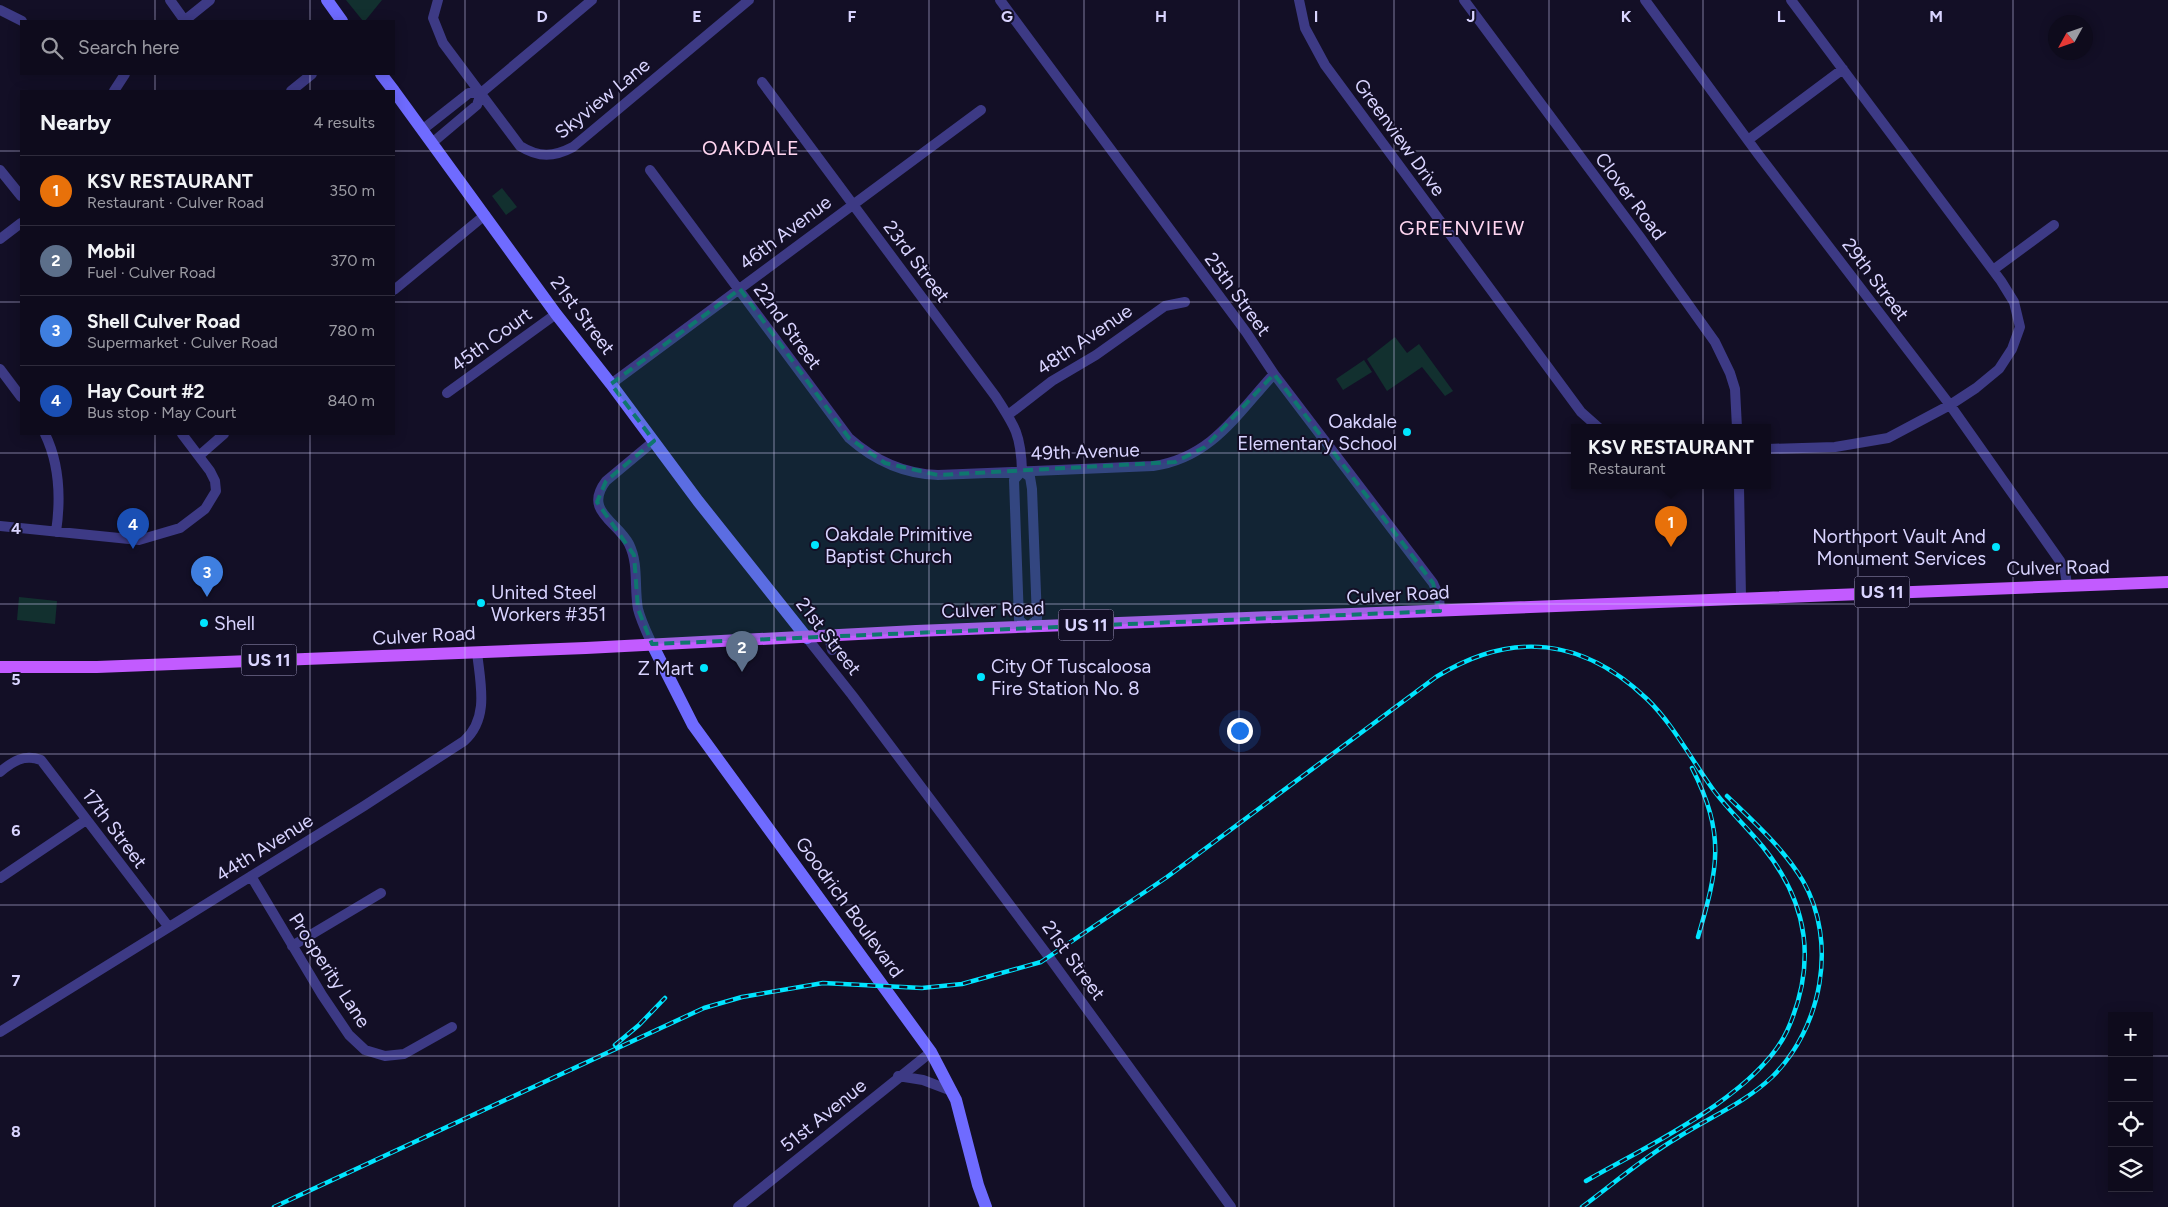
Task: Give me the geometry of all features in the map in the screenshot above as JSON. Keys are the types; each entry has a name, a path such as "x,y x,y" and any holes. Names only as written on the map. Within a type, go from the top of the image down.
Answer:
{"main road":[{"name":"Culver Road","path":"0,667 97,667 829,637 910,631 1028,628 1741,597 2168,582"}],"street":[{"path":"170,0 184,20"},
{"path":"186,20 210,0"},
{"path":"327,0 341,20"},
{"name":"Skyview Lane","path":"438,0 433,18 435,29 443,43 520,146 540,155 550,156 563,153 573,147 749,0"},
{"path":"432,143 477,105 482,93 592,0"},
{"name":"25th Street","path":"1000,0 1241,325 1274,374 1433,583 1439,596 1440,611"},
{"name":"Greenview Drive","path":"1298,0 1305,28 1325,65 1581,412 1594,424"},
{"name":"Clover Road","path":"1464,0 1651,252 1715,342 1730,373 1735,389 1737,424"},
{"name":"29th Street","path":"1645,0 1748,140 1950,405 2060,561 2065,571 2067,585"},
{"path":"1771,448 1835,447 1877,440 1898,434 1950,405 1999,368 2012,349 2020,327 2014,302 1993,270 1792,0"},
{"path":"0,10 20,20"},
{"path":"1748,140 1843,69"},
{"path":"115,90 123,75"},
{"path":"292,90 311,75"},
{"name":"21st Street","path":"382,75 393,90"},
{"name":"23rd Street","path":"762,82 1008,415 1021,445 1022,471 1014,480 1014,500 1019,620 1028,628 1038,619 1032,489 1030,477 1022,471"},
{"name":"21st Street","path":"395,92 556,314 654,440 698,501 852,695 1049,957 1231,1207"},
{"path":"422,130 469,93 482,93"},
{"name":"46th Avenue","path":"611,384 740,289 852,203 981,110"},
{"path":"0,170 20,195"},
{"name":"22nd Street","path":"650,170 740,289 829,412 849,438 866,452"},
{"path":"395,285 485,215"},
{"path":"0,240 20,224"},
{"path":"1993,270 2054,225"},
{"name":"48th Avenue","path":"1008,415 1052,380 1096,355 1165,306 1185,302"},
{"name":"45th Court","path":"447,393 556,314"},
{"path":"0,369 20,396"},
{"name":"49th Avenue","path":"866,452 896,467 927,474 1153,466 1186,459 1213,440 1274,374"},
{"path":"45,435 53,452 59,484 60,505 56,532"},
{"path":"0,526 138,540 180,528 205,509 216,491 215,481 200,455 183,435"},
{"path":"200,455 223,435"},
{"path":"652,644 638,609 631,549 623,535 602,513 597,502 600,489 606,481 654,440"},
{"path":"1739,489 1741,597"},
{"path":"829,637 832,650"},
{"name":"Goodrich Boulevard","path":"652,644 693,724 931,1052 952,1091 963,1121 978,1185 986,1207"},
{"name":"44th Avenue","path":"0,1032 430,764 473,733 481,712 477,652"},
{"name":"17th Street","path":"0,772 18,759 30,756 41,760 168,926"},
{"path":"0,878 86,820"},
{"name":"Prosperity Lane","path":"251,876 292,946 349,1035 365,1050 385,1056 404,1054 452,1027"},
{"path":"292,946 382,893"},
{"name":"51st Avenue","path":"738,1207 898,1076 931,1052"},
{"path":"898,1076 923,1080 952,1091"}],"highlighted area":[{"path":"740,289 849,438 885,463 938,475 1175,462 1205,447 1274,374 1433,583 1440,611 652,644 638,609 634,555 597,502 606,481 654,441 611,384"}],"green space":[{"path":"346,0 382,0 366,20 362,20"},
{"path":"502,188 517,207 506,215 492,196"},
{"path":"1395,337 1407,353 1419,344 1453,391 1445,396 1422,367 1387,391 1367,359"},
{"path":"1364,360 1372,372 1343,390 1336,379"},
{"path":"19,597 57,601 55,624 17,620"}],"railway":[{"path":"274,1207 704,1008 742,997 823,983 922,988 962,984 1041,962 1167,877 1436,677 1464,662 1492,652 1519,647 1546,648 1572,653 1598,663 1623,679 1647,699 1673,730 1718,796 1763,847 1778,869 1790,890 1799,913 1804,935 1805,958 1802,982 1787,1031 1772,1054 1752,1077 1698,1117 1586,1181"},
{"path":"1692,768 1710,813 1715,852 1714,871 1698,937"},
{"path":"1582,1207 1652,1154 1750,1095 1772,1077 1789,1057 1803,1034 1813,1010 1819,984 1822,957 1820,930 1814,905 1803,881 1787,858 1768,836 1727,796"},
{"path":"615,1045 639,1025 665,998"}],"place":[{"name":"Oakdale Elementary School","path":"1407,432"},
{"name":"Oakdale Primitive Baptist Church","path":"815,545"},
{"name":"KSV RESTAURANT","path":"1671,547"},
{"name":"Northport Vault And Monument Services","path":"1996,547"},
{"name":"Hay Court #2","path":"133,549"},
{"name":"Shell Culver Road","path":"207,597"},
{"name":"United Steel Workers #351","path":"481,603"},
{"name":"Shell","path":"204,623"},
{"name":"Z Mart","path":"704,668"},
{"name":"Mobil","path":"742,672"},
{"name":"City Of Tuscaloosa Fire Station No. 8","path":"981,677"}],"district":[{"name":"OAKDALE","path":"751,148"},
{"name":"GREENVIEW","path":"1462,228"}]}
